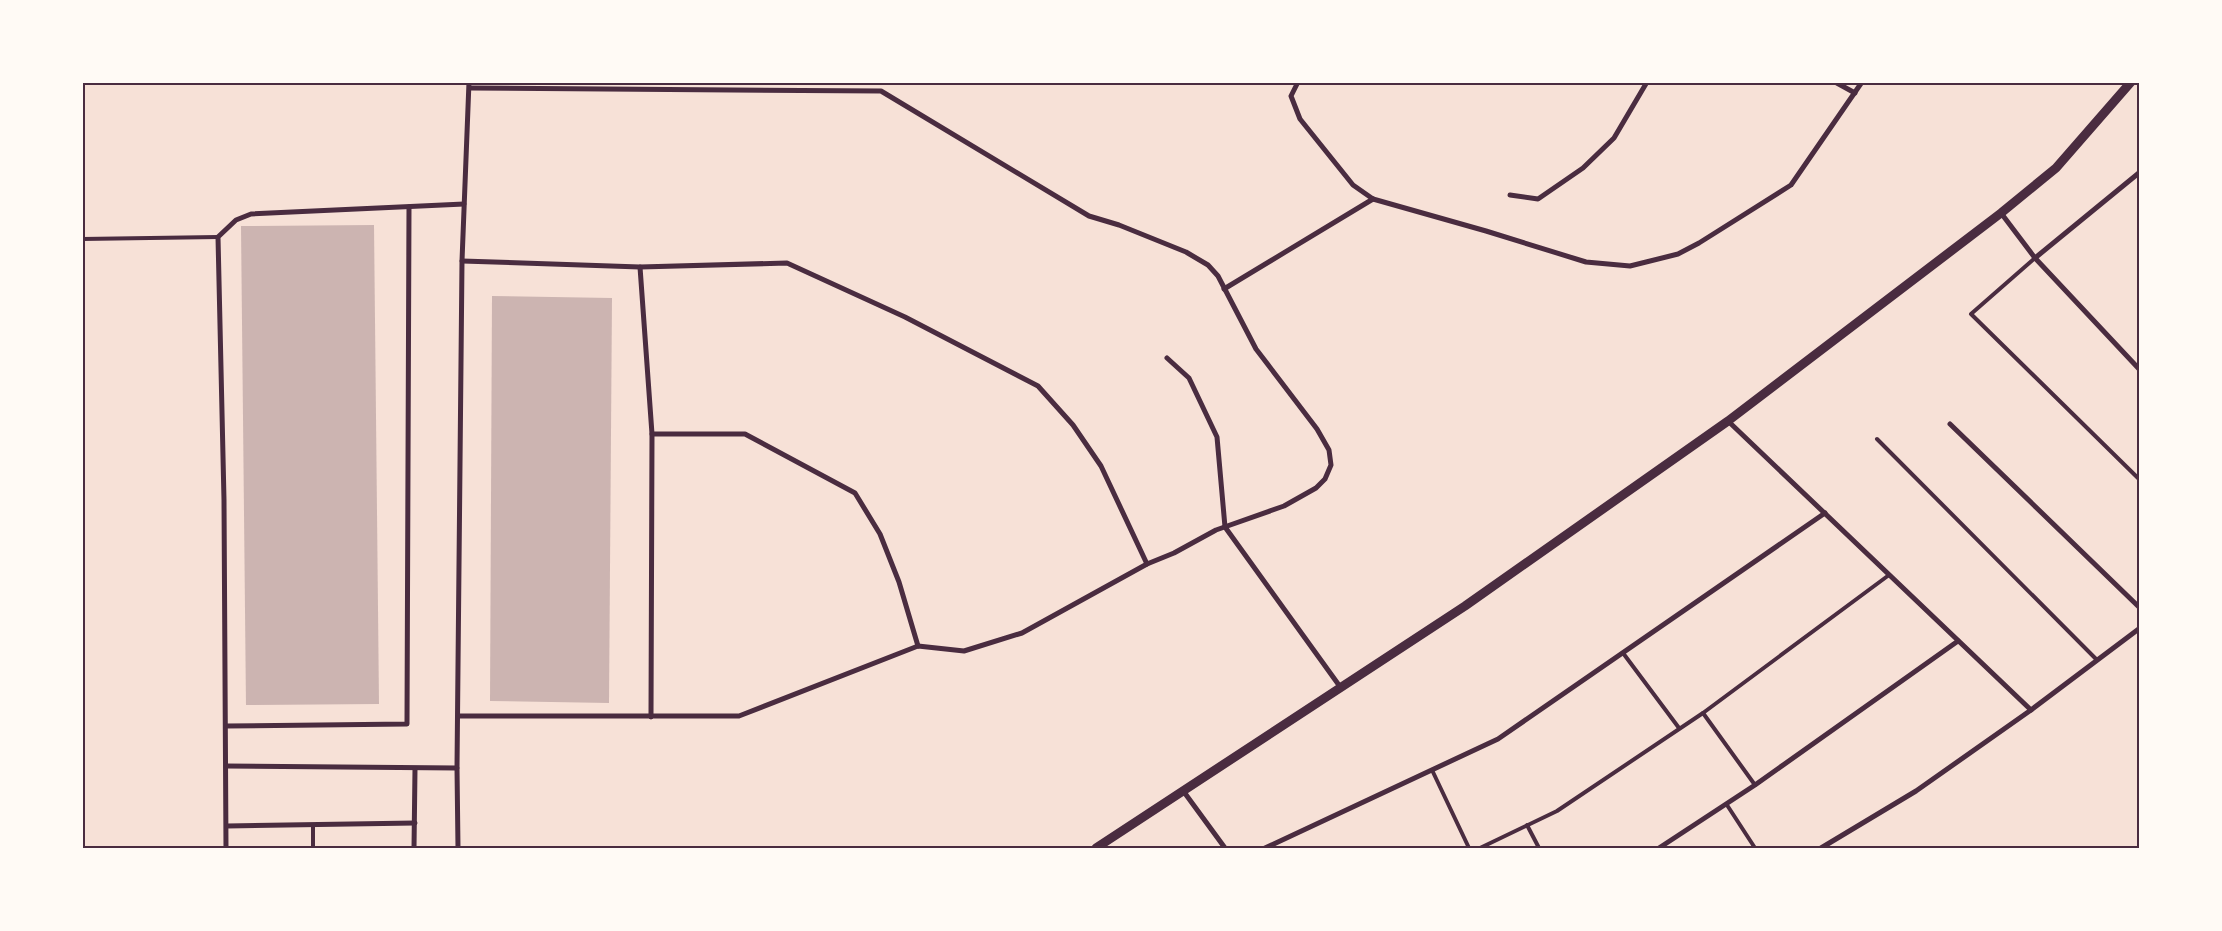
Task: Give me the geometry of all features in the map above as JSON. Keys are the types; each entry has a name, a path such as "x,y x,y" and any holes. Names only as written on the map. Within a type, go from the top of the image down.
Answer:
{"street":[{"path":"1298,82 1291,96 1300,119 1353,185 1373,199 1586,262 1630,266 1678,254 1699,243 1791,185 1862,82"},
{"path":"1510,195 1538,199 1583,168 1614,138 1647,82"},
{"path":"1835,82 1855,93"},
{"path":"1096,848 1465,606 1728,421 2001,213 2056,168 2131,82"},
{"path":"458,848 457,768 462,262 470,85 881,91 1089,216 1119,225 1177,248 1208,265 1218,276 1256,349 1317,430 1329,450 1331,465 1325,479 1316,488 1284,506 1226,527 1146,564 1022,633 964,651 918,646 739,716 459,716"},
{"path":"2035,258 2140,172"},
{"path":"1224,289 1373,199"},
{"path":"226,848 224,500 218,237 236,220 251,214 464,204"},
{"path":"226,726 407,724 410,207"},
{"path":"2001,213 2035,258 2140,370"},
{"path":"462,262 640,267 787,264 904,317 1038,386 1068,419 1101,466 1146,564"},
{"path":"640,267 652,434 651,717"},
{"path":"1167,358 1189,378 1217,436 1226,527 1341,688"},
{"path":"1728,421 2031,710"},
{"path":"1950,424 2140,608"},
{"path":"652,434 745,434 855,493 883,542 899,582 918,646"},
{"path":"1266,848 1498,739 1825,513"},
{"path":"1821,848 1916,791 2031,710 2140,628"},
{"path":"1659,848 1755,786 1958,641"},
{"path":"226,766 457,768"},
{"path":"414,848 415,769"},
{"path":"1184,792 1225,848"},
{"path":"227,826 415,823"}],"lane":[{"path":"82,239 218,237"},
{"path":"2035,258 1971,314 2140,480"},
{"path":"1877,440 2097,660"},
{"path":"1480,848 1557,811 1703,713 1889,576"},
{"path":"1623,653 1679,728"},
{"path":"1703,713 1755,786"},
{"path":"1432,770 1470,848"},
{"path":"1727,805 1756,848"},
{"path":"313,824 313,848"},
{"path":"1527,825 1539,848"}],"building":[{"path":"374,225 379,704 246,705 241,226"},
{"path":"492,296 612,298 609,703 490,701"}]}
